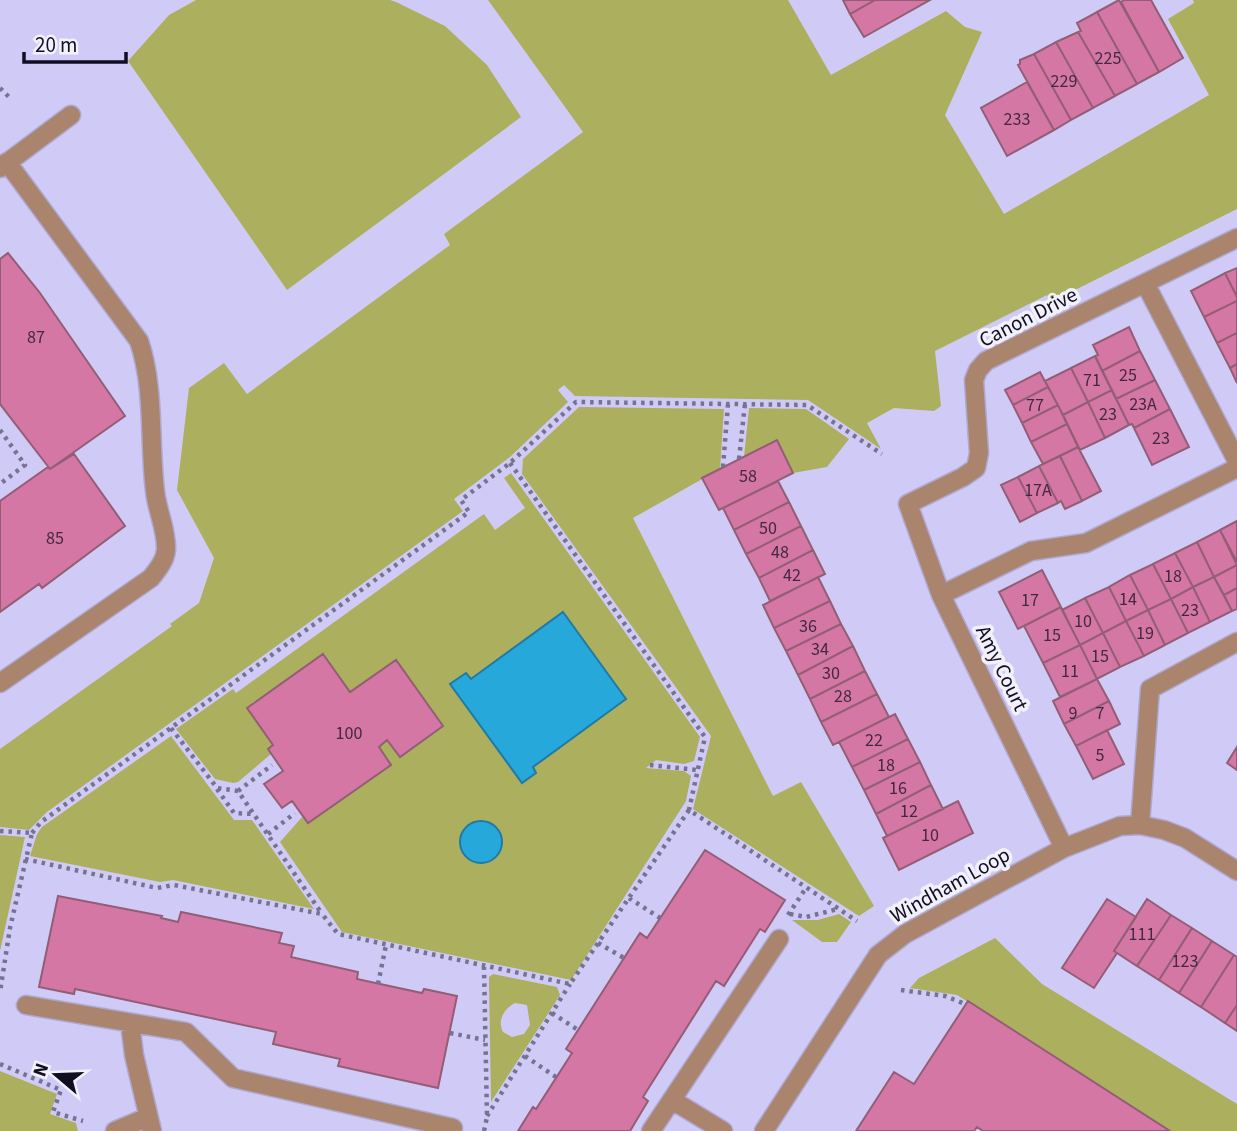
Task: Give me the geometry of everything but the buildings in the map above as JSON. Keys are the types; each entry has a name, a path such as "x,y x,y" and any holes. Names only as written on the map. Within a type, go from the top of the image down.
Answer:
{"street":[{"path":"0,683 151,578 161,566 166,551 165,534 156,504 145,360 139,341 4,165 71,115"},
{"name":"Canon Drive","path":"908,504 976,468 979,453 974,380 986,361 1237,238"},
{"path":"1145,283 1237,461"},
{"path":"941,595 1031,551 1086,543 1237,468"},
{"name":"Amy Court","path":"908,504 941,595 1064,848"},
{"path":"1140,825 1150,689 1237,642"},
{"name":"Windham Loop","path":"764,1131 878,955 890,944 1064,848 1120,826 1140,825 1185,838 1237,871"},
{"path":"651,1131 779,939"},
{"path":"26,1005 186,1032 233,1078 453,1130"},
{"path":"115,1131 150,1124 134,1055 130,1023"},
{"path":"672,1100 723,1131"}],"path":[{"path":"0,88 11,99"},
{"path":"0,992 25,859 32,833 41,822 469,512 461,500 510,463 576,402 807,405 881,453"},
{"path":"723,467 728,404"},
{"path":"739,459 745,404"},
{"path":"0,430 25,465 0,484"},
{"path":"487,1117 570,984 688,810 705,737 510,463"},
{"path":"171,729 234,813 254,814"},
{"path":"217,788 238,791 272,765"},
{"path":"650,765 697,770"},
{"path":"238,791 338,934 570,984"},
{"path":"688,810 857,921"},
{"path":"268,834 295,813"},
{"path":"0,831 32,833"},
{"path":"25,859 157,888 174,885 322,914"},
{"path":"806,888 788,915 806,917 838,909"},
{"path":"629,898 660,918"},
{"path":"598,943 624,958"},
{"path":"378,984 386,945"},
{"path":"484,967 487,1117 484,1131"},
{"path":"901,990 945,996 965,1004"},
{"path":"552,1013 578,1030"},
{"path":"450,1033 485,1040"},
{"path":"525,1056 556,1077"},
{"path":"0,1063 61,1090 54,1112 83,1121"}],"green space":[{"path":"196,0 396,2 445,26 487,65 521,117 287,290 128,61 169,15"},
{"path":"488,0 788,0 831,75 946,11 965,27 982,32 945,115 1004,214 1209,95 1168,19 1194,3 1193,0 1237,0 1237,209 1051,302 1047,295 935,351 941,406 934,411 894,408 867,423 881,449 808,400 575,396 564,385 558,390 568,402 510,457 454,499 463,511 47,812 29,830 0,827 0,749 172,626 170,624 199,603 214,558 177,490 189,388 224,363 247,394 450,245 444,234 583,132"},
{"path":"579,407 724,409 720,469 633,518 773,796 801,782 874,906 859,916 693,809 711,736 522,474 523,459"},
{"path":"749,408 806,409 849,439 827,467 793,473 777,440 744,457"},
{"path":"511,473 700,737 694,761 684,764 656,760 646,768 684,771 691,776 686,801 571,980 342,932 280,842 303,816 309,823 391,765 379,747 387,740 400,757 442,727 396,660 350,692 323,654 247,707 273,745 271,754 238,782 215,779 176,729 233,689 236,693 484,514 495,530 525,508 504,478"},
{"path":"171,736 234,820 252,820 314,909 173,880 160,882 30,856 42,827"},
{"path":"0,835 25,837 0,951"},
{"path":"839,914 851,922 837,942 822,942 792,920 818,920"},
{"path":"995,938 1042,984 1237,1104 1237,1131 1170,1131 957,995 910,988 919,978"},
{"path":"493,974 557,987 560,995 491,1102 489,981","holes":["515,1003 527,1005 530,1025 524,1034 512,1037 503,1032 501,1019 508,1008"]},
{"path":"0,1071 57,1094 50,1114 76,1123 78,1131 0,1131"}],"water":[{"path":"563,612 626,699 533,767 536,773 522,783 450,684 466,673 471,679"},
{"path":"481,821 496,827 502,842 496,857 481,863 466,857 460,842 466,827"}]}
